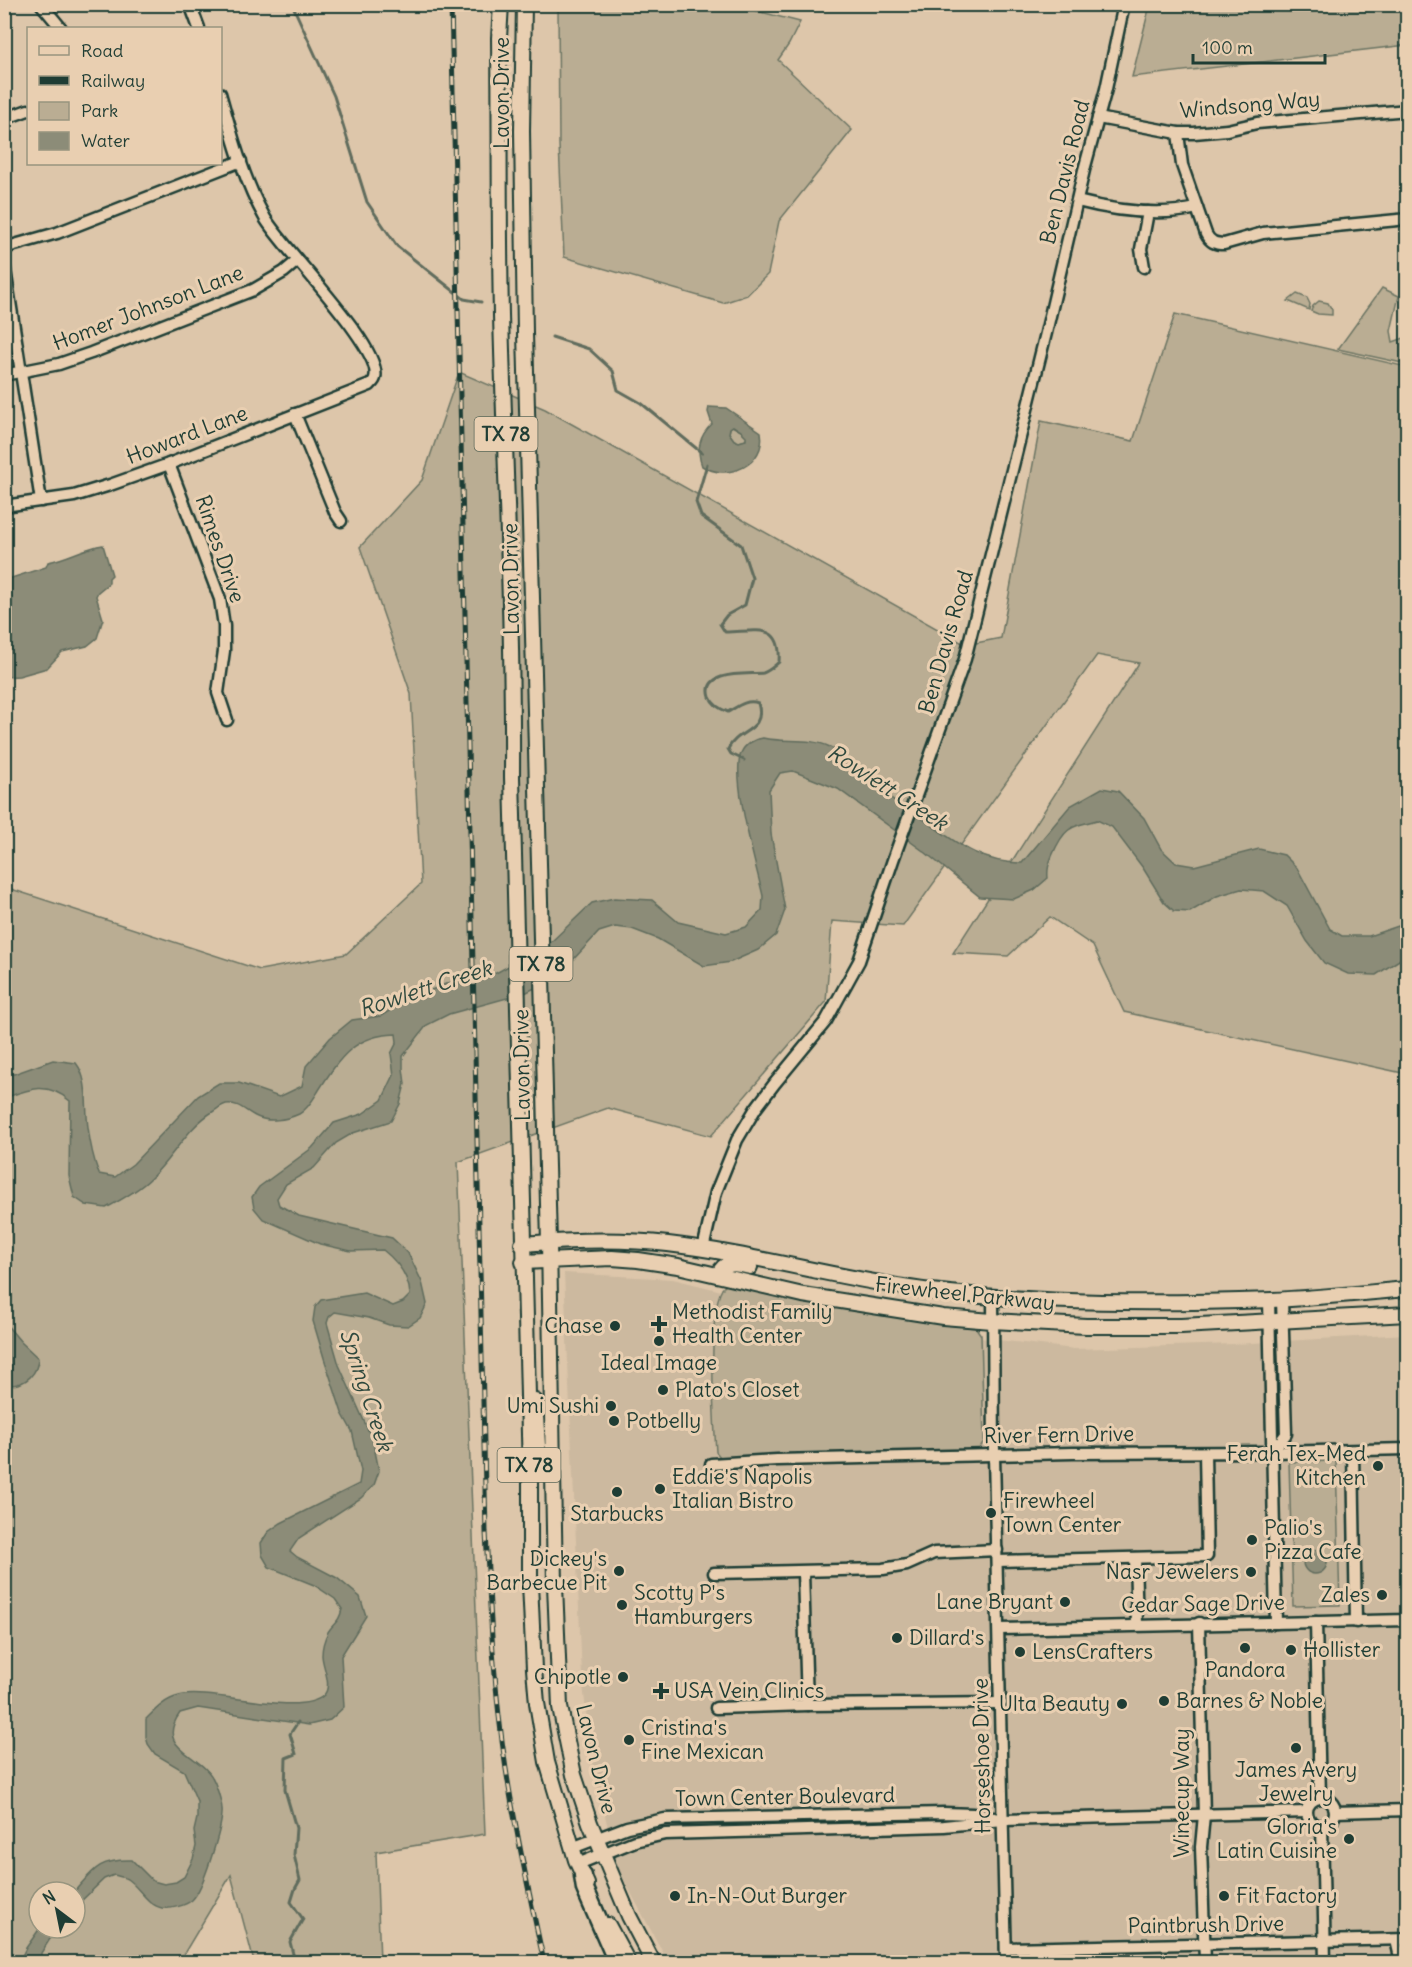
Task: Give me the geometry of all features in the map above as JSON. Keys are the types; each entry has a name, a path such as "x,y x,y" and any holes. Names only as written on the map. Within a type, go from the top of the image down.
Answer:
{"highway":[{"path":"581,1870 585,1889 617,1962"}],"main road":[{"name":"Lavon Drive","path":"501,4 499,50 501,316 505,405 531,1602 537,1703 547,1762 572,1848 628,1962"},
{"name":"Lavon Drive","path":"524,4 522,131 525,333 549,1242 555,1585 560,1707 574,1775 595,1839 629,1916 653,1962"},
{"name":"Firewheel Parkway","path":"522,1244 628,1240 703,1249 859,1281 993,1298 1115,1303 1275,1299 1407,1289"},
{"name":"Firewheel Parkway","path":"523,1262 638,1260 718,1275 803,1295 943,1317 992,1321 1128,1327 1407,1314"},
{"path":"718,1275 726,1264 820,1280 859,1281"},
{"path":"527,1376 535,1396 539,1461 543,1468 553,1471"}],"street":[{"path":"41,4 60,27"},
{"path":"190,4 200,27"},
{"name":"Ben Davis Road","path":"703,1249 716,1192 737,1140 774,1083 813,1039 836,1005 859,961 965,659 1124,4"},
{"path":"222,99 250,188 265,218 297,261"},
{"path":"4,119 27,110"},
{"name":"Windsong Way","path":"1098,118 1178,133 1227,130 1257,123 1407,110"},
{"path":"1178,133 1182,165 1206,234 1211,242 1224,244 1263,233 1407,219"},
{"path":"4,248 57,233 241,161"},
{"path":"1077,201 1112,210 1179,213 1197,208"},
{"path":"1144,267 1142,249 1148,212"},
{"name":"Homer Johnson Lane","path":"4,375 58,364 91,353 253,290 284,272 297,261"},
{"name":"Howard Lane","path":"4,506 74,496 169,464 370,385 375,379 376,370 364,345 348,320 297,261"},
{"path":"4,263 41,501"},
{"path":"295,414 335,512 341,521"},
{"name":"Rimes Drive","path":"169,464 220,599 224,626 224,651 218,693 227,720"},
{"name":"Horseshoe Drive","path":"993,1298 994,1456 1006,1962"},
{"path":"1275,1299 1272,1452 1276,1623"},
{"name":"River Fern Drive","path":"711,1464 777,1460 1072,1453 1407,1449"},
{"path":"1353,1451 1356,1622"},
{"path":"714,1573 883,1569 907,1565 934,1553 1135,1558 1207,1556 1205,1453"},
{"path":"1135,1558 1137,1625"},
{"path":"803,1572 807,1705"},
{"name":"Cedar Sage Drive","path":"999,1629 1407,1620"},
{"path":"1316,1622 1320,1798"},
{"name":"Winecup Way","path":"1199,1623 1204,1815 1201,1847 1205,1962"},
{"path":"716,1708 1001,1703"},
{"path":"1320,1798 1329,1800 1335,1812 1330,1823 1322,1826 1311,1822 1306,1812 1312,1800 1320,1798"},
{"path":"1335,1812 1407,1810"},
{"name":"Town Center Boulevard","path":"581,1870 601,1854 649,1836 665,1834 944,1826 1003,1820 1306,1812"},
{"name":"Town Center Boulevard","path":"572,1848 643,1822 665,1819 944,1813 973,1814 1003,1820"},
{"path":"1322,1826 1325,1962"},
{"path":"1401,1962 1402,1940"},
{"name":"Paintbrush Drive","path":"1006,1948 1402,1940"}],"shaded area":[{"name":"Firewheel Town Center","path":"564,1273 673,1279 846,1322 1074,1349 1234,1344 1407,1334 1407,1962 668,1962 617,1867 591,1755 582,1676"}],"green space":[{"path":"558,5 733,5 800,22 778,60 852,130 779,221 768,274 747,295 723,303 564,257 559,144"},
{"path":"1150,5 1407,5 1407,45 1132,77"},
{"path":"1382,288 1399,296 1391,331 1393,342 1407,337 1407,364 1338,349"},
{"path":"1297,294 1307,298 1310,304 1309,310 1288,301"},
{"path":"1319,301 1328,303 1332,315 1311,311"},
{"path":"1175,314 1407,367 1407,1074 1124,1012 1093,946 1050,917 1008,956 953,953 1139,663 1097,655 903,926 832,921 826,1002 711,1136 608,1108 458,1162 485,1834 376,1852 380,1962 254,1962 231,1875 179,1962 5,1962 5,887 260,970 346,954 421,884 411,694 360,547 422,480 459,372 545,409 966,645 1001,638 1041,421 1133,441"},
{"path":"732,426 747,436 746,440 739,442 734,440 729,433"},
{"path":"729,1283 875,1310 912,1320 976,1328 981,1335 984,1441 978,1451 721,1458 716,1452 713,1393 714,1321 722,1289"},
{"path":"1336,1461 1340,1605 1293,1606 1289,1462"}],"water":[{"path":"709,407 726,408 761,432 761,444 752,461 733,471 723,472 702,466 699,454 700,444 704,433 712,424 708,412","holes":["733,426 746,436 746,440 739,442 734,440 729,433"]},
{"path":"103,545 112,575 109,583 96,596 103,619 97,638 87,646 62,652 47,668 19,676 5,677 5,580 46,567 48,562"},
{"path":"763,738 806,741 830,747 850,761 883,793 954,841 978,854 1006,862 1022,863 1070,806 1102,788 1118,791 1144,818 1161,849 1176,863 1194,866 1259,849 1284,855 1297,868 1330,929 1342,936 1369,936 1407,923 1407,955 1376,975 1348,974 1324,963 1307,941 1287,906 1264,891 1241,889 1217,896 1190,912 1174,911 1164,902 1143,868 1112,827 1097,820 1074,827 1064,834 1051,859 1048,878 1034,890 1014,899 980,897 926,853 838,789 793,771 780,773 769,790 771,834 785,910 776,935 758,950 731,962 704,966 658,939 632,929 615,927 599,932 558,976 525,993 449,1014 427,1025 403,1056 405,1084 400,1104 391,1121 353,1133 336,1143 314,1168 286,1184 277,1198 279,1205 299,1216 392,1238 408,1253 422,1282 427,1304 420,1318 408,1326 389,1325 369,1318 335,1312 329,1317 327,1323 339,1365 373,1441 379,1471 374,1485 361,1498 299,1538 290,1551 337,1578 360,1597 366,1616 341,1656 344,1707 330,1720 309,1725 198,1708 180,1713 173,1726 176,1744 209,1773 218,1790 222,1811 215,1846 201,1885 192,1900 174,1907 157,1906 147,1900 127,1879 114,1875 104,1879 87,1895 87,1880 85,1880 98,1867 112,1861 132,1860 153,1881 164,1884 176,1882 184,1877 193,1859 196,1846 194,1831 197,1801 184,1771 155,1754 148,1744 146,1719 157,1709 179,1696 213,1696 296,1704 312,1701 324,1695 326,1691 323,1649 328,1632 338,1620 342,1609 335,1599 314,1585 269,1567 262,1555 261,1543 268,1532 281,1523 359,1484 361,1471 352,1431 342,1413 324,1358 313,1321 315,1307 321,1300 364,1293 393,1306 403,1302 410,1295 409,1288 401,1270 383,1250 351,1251 320,1244 263,1219 254,1208 252,1197 259,1187 312,1148 334,1123 362,1114 382,1100 394,1075 391,1054 397,1042 396,1034 382,1035 359,1043 334,1067 308,1106 294,1116 277,1120 266,1119 255,1116 234,1104 221,1106 188,1133 146,1182 106,1208 86,1205 74,1197 69,1176 70,1101 46,1089 30,1090 5,1098 5,1073 14,1074 53,1060 76,1063 85,1085 89,1133 99,1174 115,1177 133,1164 198,1096 219,1083 239,1083 279,1097 302,1086 306,1066 330,1038 352,1020 381,1016 405,1001 448,983 496,973 550,943 592,903 614,898 652,900 678,922 726,933 746,927 762,910 763,896 739,782 741,753 753,741"},
{"path":"5,1323 38,1358 36,1369 30,1377 21,1383 10,1385 5,1378"},
{"path":"1315,1550 1323,1554 1327,1562 1323,1570 1315,1574 1307,1570 1303,1562 1307,1554"},
{"path":"32,1940 49,1940 41,1953 41,1962 19,1962"}],"waterway":[{"path":"292,4 334,96 367,202 397,246 464,299 481,302"},
{"path":"552,337 589,349 613,371 618,390 641,403 702,453"},
{"path":"707,464 696,502 701,516 741,545 752,578 745,605 727,615 720,624 725,632 756,631 771,634 779,649 779,662 767,671 729,675 713,682 709,688 713,702 728,712 739,705 758,703 760,712 755,725 732,742 728,749 731,754 744,760"},
{"path":"295,1962 290,1942 303,1919 291,1902 300,1880 294,1855 296,1828 285,1790 286,1758 296,1754 290,1734 298,1722"}],"railway":[{"path":"451,4 486,1532 493,1651 502,1740 519,1842 544,1962"}],"place":[{"name":"Methodist Family Health Center","path":"659,1324"},
{"name":"Chase","path":"615,1326"},
{"name":"Ideal Image","path":"659,1341"},
{"name":"Plato's Closet","path":"663,1390"},
{"name":"Umi Sushi","path":"611,1406"},
{"name":"Potbelly","path":"614,1421"},
{"name":"Ferah Tex-Med Kitchen","path":"1378,1466"},
{"name":"Eddie's Napolis Italian Bistro","path":"660,1489"},
{"name":"Starbucks","path":"617,1492"},
{"name":"Firewheel Town Center","path":"991,1513"},
{"name":"Palio's Pizza Cafe","path":"1252,1540"},
{"name":"Dickey's Barbecue Pit","path":"619,1571"},
{"name":"Nasr Jewelers","path":"1251,1572"},
{"name":"Zales","path":"1382,1595"},
{"name":"Lane Bryant","path":"1065,1602"},
{"name":"Scotty P's Hamburgers","path":"622,1605"},
{"name":"Dillard's","path":"897,1638"},
{"name":"Pandora","path":"1245,1648"},
{"name":"Hollister","path":"1291,1650"},
{"name":"LensCrafters","path":"1020,1652"},
{"name":"Chipotle","path":"623,1677"},
{"name":"USA Vein Clinics","path":"661,1691"},
{"name":"Barnes & Noble","path":"1164,1701"},
{"name":"Ulta Beauty","path":"1122,1704"},
{"name":"Cristina's Fine Mexican","path":"629,1740"},
{"name":"James Avery Jewelry","path":"1296,1748"},
{"name":"Gloria's Latin Cuisine","path":"1349,1839"},
{"name":"In-N-Out Burger","path":"675,1896"},
{"name":"Fit Factory","path":"1224,1896"}],"water label":[{"name":"Rowlett Creek","path":"888,787"},
{"name":"Rowlett Creek","path":"425,988"},
{"name":"Spring Creek","path":"367,1390"}]}
